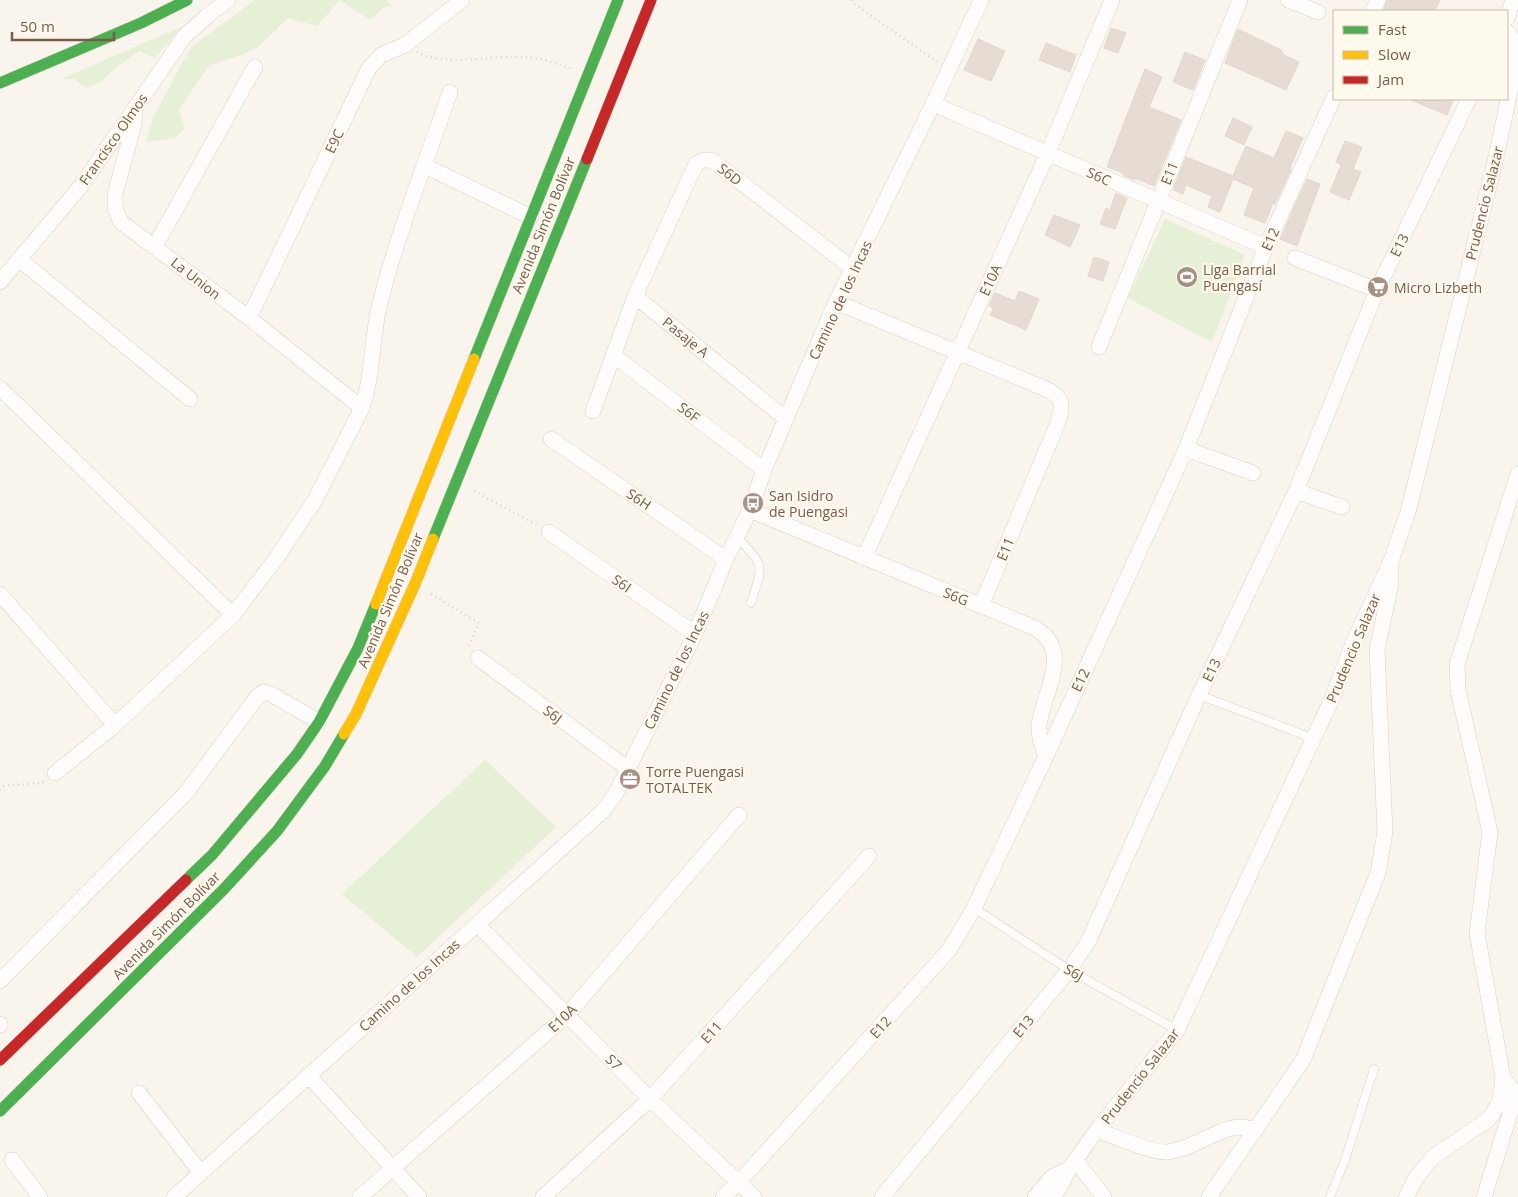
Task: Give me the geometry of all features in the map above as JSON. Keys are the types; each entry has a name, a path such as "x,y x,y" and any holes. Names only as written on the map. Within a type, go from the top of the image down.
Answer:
{"main road":[{"path":"0,83 140,23 187,0"},
{"name":"Avenida Simón Bolívar","path":"0,1060 212,855 297,754 319,722 358,648 618,0"},
{"name":"Avenida Simón Bolívar","path":"0,1111 224,889 277,830 325,766 356,714 415,584 651,0"},
{"path":"140,23 145,8"}],"street":[{"name":"Francisco Olmos","path":"0,282 81,186 184,37 228,0"},
{"name":"E9C","path":"249,318 369,68 381,55 405,45 462,0"},
{"name":"Camino de los Incas","path":"174,1197 603,811 616,793 694,634 726,559 750,510 764,470 836,302 934,104 981,0"},
{"name":"E10A","path":"864,558 1048,153 1112,0"},
{"name":"E11","path":"1099,347 1240,0"},
{"path":"1288,0 1318,12"},
{"path":"1508,15 1513,0"},
{"name":"Prudencio Salazar","path":"1036,1197 1052,1177 1072,1165 1097,1130 1177,1030 1312,738 1331,701 1352,646 1391,561 1408,512 1494,166 1511,88 1515,49 1512,38 1508,33"},
{"path":"155,246 255,67"},
{"path":"55,773 115,725 233,615 275,560 315,500 362,408 370,380 380,301 396,247 450,92"},
{"name":"E12","path":"723,1197 740,1182 950,950 974,908 1046,756 1186,449 1266,247 1333,99"},
{"name":"E13","path":"882,1197 1069,970 1088,942 1199,695 1296,491 1377,290 1469,100"},
{"name":"S6C","path":"934,104 1266,247"},
{"name":"La Union","path":"135,108 134,124 115,194 115,208 122,222 249,318 362,408"},
{"name":"S6D","path":"635,296 696,164 706,160 712,161 853,269"},
{"path":"425,166 531,217"},
{"path":"1295,258 1377,290"},
{"path":"19,260 190,399"},
{"path":"593,411 635,296"},
{"name":"Pasaje A","path":"635,296 786,419"},
{"path":"836,302 956,352"},
{"name":"E11","path":"956,352 1054,393 1061,403 1062,409 981,606"},
{"name":"S6F","path":"613,355 764,470"},
{"path":"0,388 233,615"},
{"name":"S6H","path":"551,439 726,559"},
{"path":"1186,449 1253,473"},
{"path":"1406,1197 1416,1178 1433,1157 1488,1118 1500,1102 1502,1078 1477,933 1490,832 1458,690 1457,664 1518,474"},
{"path":"1296,491 1342,507"},
{"name":"S6G","path":"750,510 1035,628 1044,634 1052,644 1055,665 1039,723 1040,740 1046,756"},
{"name":"S6I","path":"549,532 694,634"},
{"path":"1209,1197 1303,1060 1378,873 1385,832 1377,650 1391,583 1391,561"},
{"path":"0,594 115,725"},
{"name":"S6J","path":"478,658 628,769"},
{"path":"0,981 186,794 257,697 263,692 271,694 319,722"},
{"name":"E10A","path":"360,1197 567,1015 739,815"},
{"name":"E11","path":"543,1197 650,1099 869,856"},
{"name":"S7","path":"477,924 650,1099 754,1197"},
{"path":"308,1075 418,1197"},
{"path":"1484,1197 1513,1104 1511,1088 1502,1078"},
{"path":"138,1093 201,1174"},
{"path":"1097,1130 1154,1150 1167,1152 1230,1129 1241,1127 1256,1129"},
{"path":"12,1160 40,1197"},
{"path":"1053,1197 1072,1165 1104,1197"}],"lane":[{"path":"737,537 758,558 761,570 751,603"},
{"path":"1199,695 1312,738"},
{"name":"S6J","path":"974,908 1069,970 1177,1030"},
{"path":"1330,1197 1345,1160 1374,1069"}],"path":[{"path":"852,0 949,70"},
{"path":"405,45 422,55 452,60 523,57 544,59 588,75"},
{"path":"456,480 549,532"},
{"path":"415,584 479,624 466,651 478,658"},
{"path":"0,790 3,786 42,783 55,773"}],"green space":[{"path":"255,0 340,0 317,26 288,18 258,47 241,55 210,65 179,109 185,128 175,138 146,142 154,116 191,47"},
{"path":"340,0 387,0 392,5 383,8 370,20"},
{"path":"183,26 155,58 139,51 114,69 101,82 86,88 74,79 61,79"},
{"name":"Liga Barrial Puengasí","path":"1165,219 1245,255 1212,342 1128,298"},
{"path":"485,760 556,827 417,957 342,894"}],"building":[{"path":"1387,0 1440,0 1435,10 1383,10"},
{"path":"1111,28 1126,33 1118,53 1104,48"},
{"path":"1238,29 1281,50 1284,55 1299,62 1286,90 1225,63"},
{"path":"978,39 1005,51 991,81 964,70"},
{"path":"1046,43 1076,55 1070,72 1039,60"},
{"path":"1185,52 1205,60 1193,90 1173,82"},
{"path":"1145,69 1162,77 1149,107 1181,120 1154,186 1135,178 1134,180 1123,175 1124,173 1107,167"},
{"path":"1411,100 1454,100 1447,115"},
{"path":"1233,118 1252,127 1244,145 1225,136"},
{"path":"1286,131 1303,138 1291,165 1290,172 1275,204 1273,203 1265,223 1244,215 1254,188 1233,179 1220,212 1208,207 1212,196 1186,185 1183,194 1173,190 1186,157 1233,176 1246,146 1274,158"},
{"path":"1345,141 1362,147 1353,169 1361,172 1349,200 1330,192 1341,165 1336,162"},
{"path":"1307,179 1320,184 1297,246 1280,239"},
{"path":"1116,193 1127,198 1115,229 1100,224 1106,208 1110,210"},
{"path":"1054,215 1080,225 1070,247 1045,235"},
{"path":"1094,257 1109,262 1103,281 1088,276"},
{"path":"1019,291 1039,299 1026,330 990,315 994,308 989,306 995,293 1015,301"}],"traffic: fast":[{"path":"0,83 141,23 187,0"},
{"path":"474,359 618,0"},
{"path":"433,539 587,159"},
{"path":"186,880 212,855 297,754 319,722 358,648 376,604"},
{"path":"0,1111 224,889 277,831 325,766 344,734"}],"traffic: slow":[{"path":"376,604 474,359"},
{"path":"344,734 356,714 415,584 433,539"}],"traffic: jam":[{"path":"587,159 651,0"},
{"path":"0,1060 186,880"}],"place":[{"name":"Liga Barrial Puengasí","path":"1187,277"},
{"name":"Micro Lizbeth","path":"1378,287"},
{"name":"San Isidro de Puengasi","path":"753,503"},
{"name":"Torre Puengasi TOTALTEK","path":"630,779"}]}
